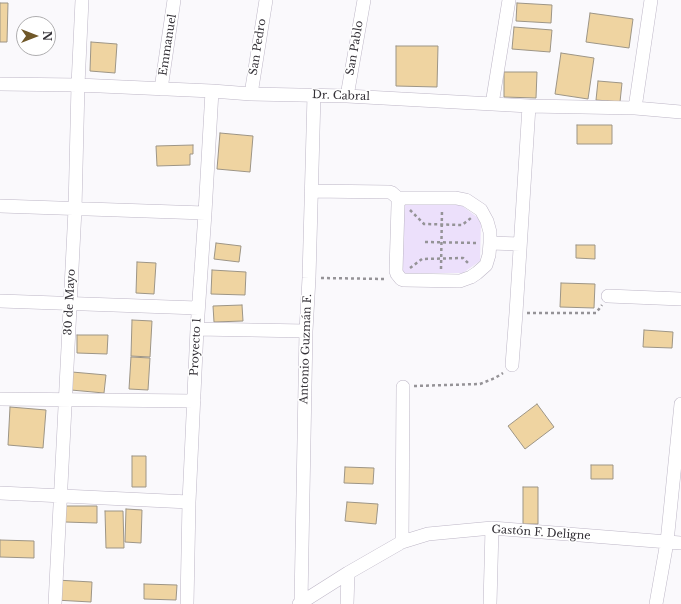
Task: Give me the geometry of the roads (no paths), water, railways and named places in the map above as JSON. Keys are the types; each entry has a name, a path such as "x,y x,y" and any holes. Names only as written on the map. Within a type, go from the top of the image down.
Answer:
{"street":[{"name":"30 de Mayo","path":"55,604 75,209 82,0"},
{"name":"Emmanuel","path":"161,89 174,0"},
{"name":"San Pedro","path":"251,94 266,0"},
{"name":"San Pablo","path":"347,96 364,0"},
{"path":"492,104 509,0"},
{"path":"635,108 651,0"},
{"name":"Dr. Cabral","path":"0,84 78,85 251,94 347,96 528,106 635,108 681,112"},
{"name":"Proyecto 1","path":"187,604 189,502 198,308 212,91"},
{"name":"Antonio Guzmán F.","path":"300,603 306,331 309,278 314,95"},
{"path":"512,365 528,106"},
{"path":"311,191 388,192 392,193 400,200"},
{"path":"406,198 456,198 466,200 481,210 487,221 490,232 489,255 486,265 478,273 460,281 404,280 399,277 396,271 396,263 398,205 400,200 406,198"},
{"path":"0,206 205,213"},
{"path":"490,243 520,244"},
{"path":"608,296 681,298"},
{"path":"0,301 198,308"},
{"path":"197,329 306,331"},
{"path":"402,542 403,387"},
{"path":"0,399 194,401"},
{"path":"656,604 667,542 681,404"},
{"path":"0,493 189,502"},
{"path":"490,604 492,528"},
{"name":"Gastón F. Deligne","path":"300,603 402,542 428,534 492,528 681,543"},
{"path":"347,604 348,573"}]}
